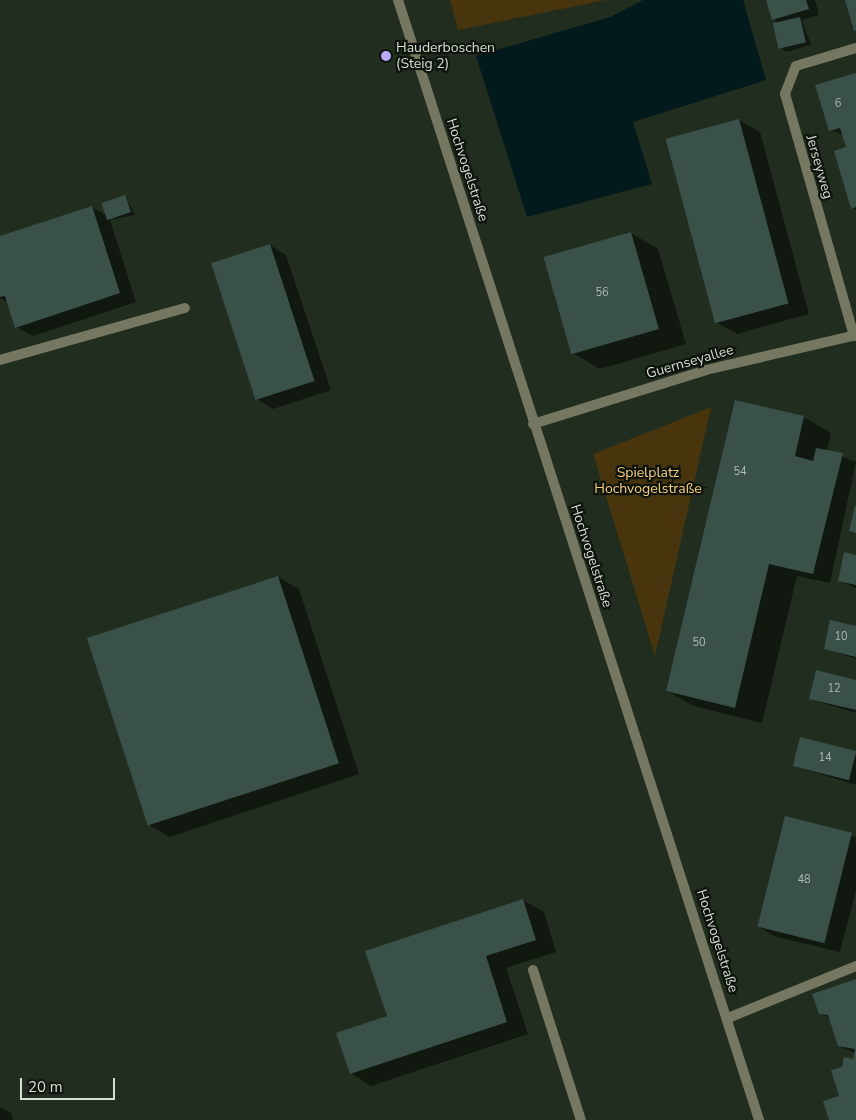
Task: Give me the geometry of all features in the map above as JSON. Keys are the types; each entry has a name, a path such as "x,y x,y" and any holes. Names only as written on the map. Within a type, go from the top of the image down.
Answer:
{"street":[{"name":"Hochvogelstraße","path":"398,0 728,1018 759,1120"},
{"name":"Jerseyweg","path":"855,336 784,94 796,66 856,48"},
{"path":"0,360 184,308"},
{"name":"Guernseyallee","path":"534,424 706,370 855,336"},
{"path":"728,1018 856,966"},
{"path":"533,970 581,1120"}],"green space":[{"path":"450,0 606,0 458,30"},
{"name":"Spielplatz Hochvogelstraße","path":"711,407 655,656 593,454"}],"water":[{"path":"643,0 743,0 766,80 633,122 652,184 527,217 476,56 610,17"}],"building":[{"path":"766,0 806,0 809,9 772,20"},
{"path":"845,0 856,0 856,30 854,31"},
{"path":"800,17 806,42 779,49 773,23"},
{"path":"856,73 856,207 851,209 834,151 846,147 840,128 829,131 815,85"},
{"path":"739,119 788,303 715,323 666,139"},
{"path":"125,195 131,212 107,220 101,203"},
{"path":"92,206 120,293 15,328 5,296 0,297 0,236"},
{"path":"631,232 659,329 571,354 544,257"},
{"path":"270,244 314,381 256,400 211,263"},
{"path":"735,400 804,416 795,456 813,461 816,448 843,453 813,574 769,564 735,708 666,691"},
{"path":"856,506 856,533 849,531"},
{"path":"844,552 856,555 856,585 838,581"},
{"path":"278,576 339,763 148,825 87,638"},
{"path":"830,620 856,626 856,657 824,649"},
{"path":"816,670 856,680 856,710 809,699"},
{"path":"800,737 856,751 849,780 793,766"},
{"path":"785,816 852,833 824,943 757,927"},
{"path":"523,899 536,940 486,956 507,1022 350,1074 336,1033 387,1016 365,951"},
{"path":"856,979 856,1120 829,1120 823,1101 839,1096 831,1070 842,1067 844,1057 853,1059 855,1049 838,1046 828,1015 819,1014 812,994"}],"place":[{"name":"Hauderboschen (Steig 2)","path":"386,56"}]}
